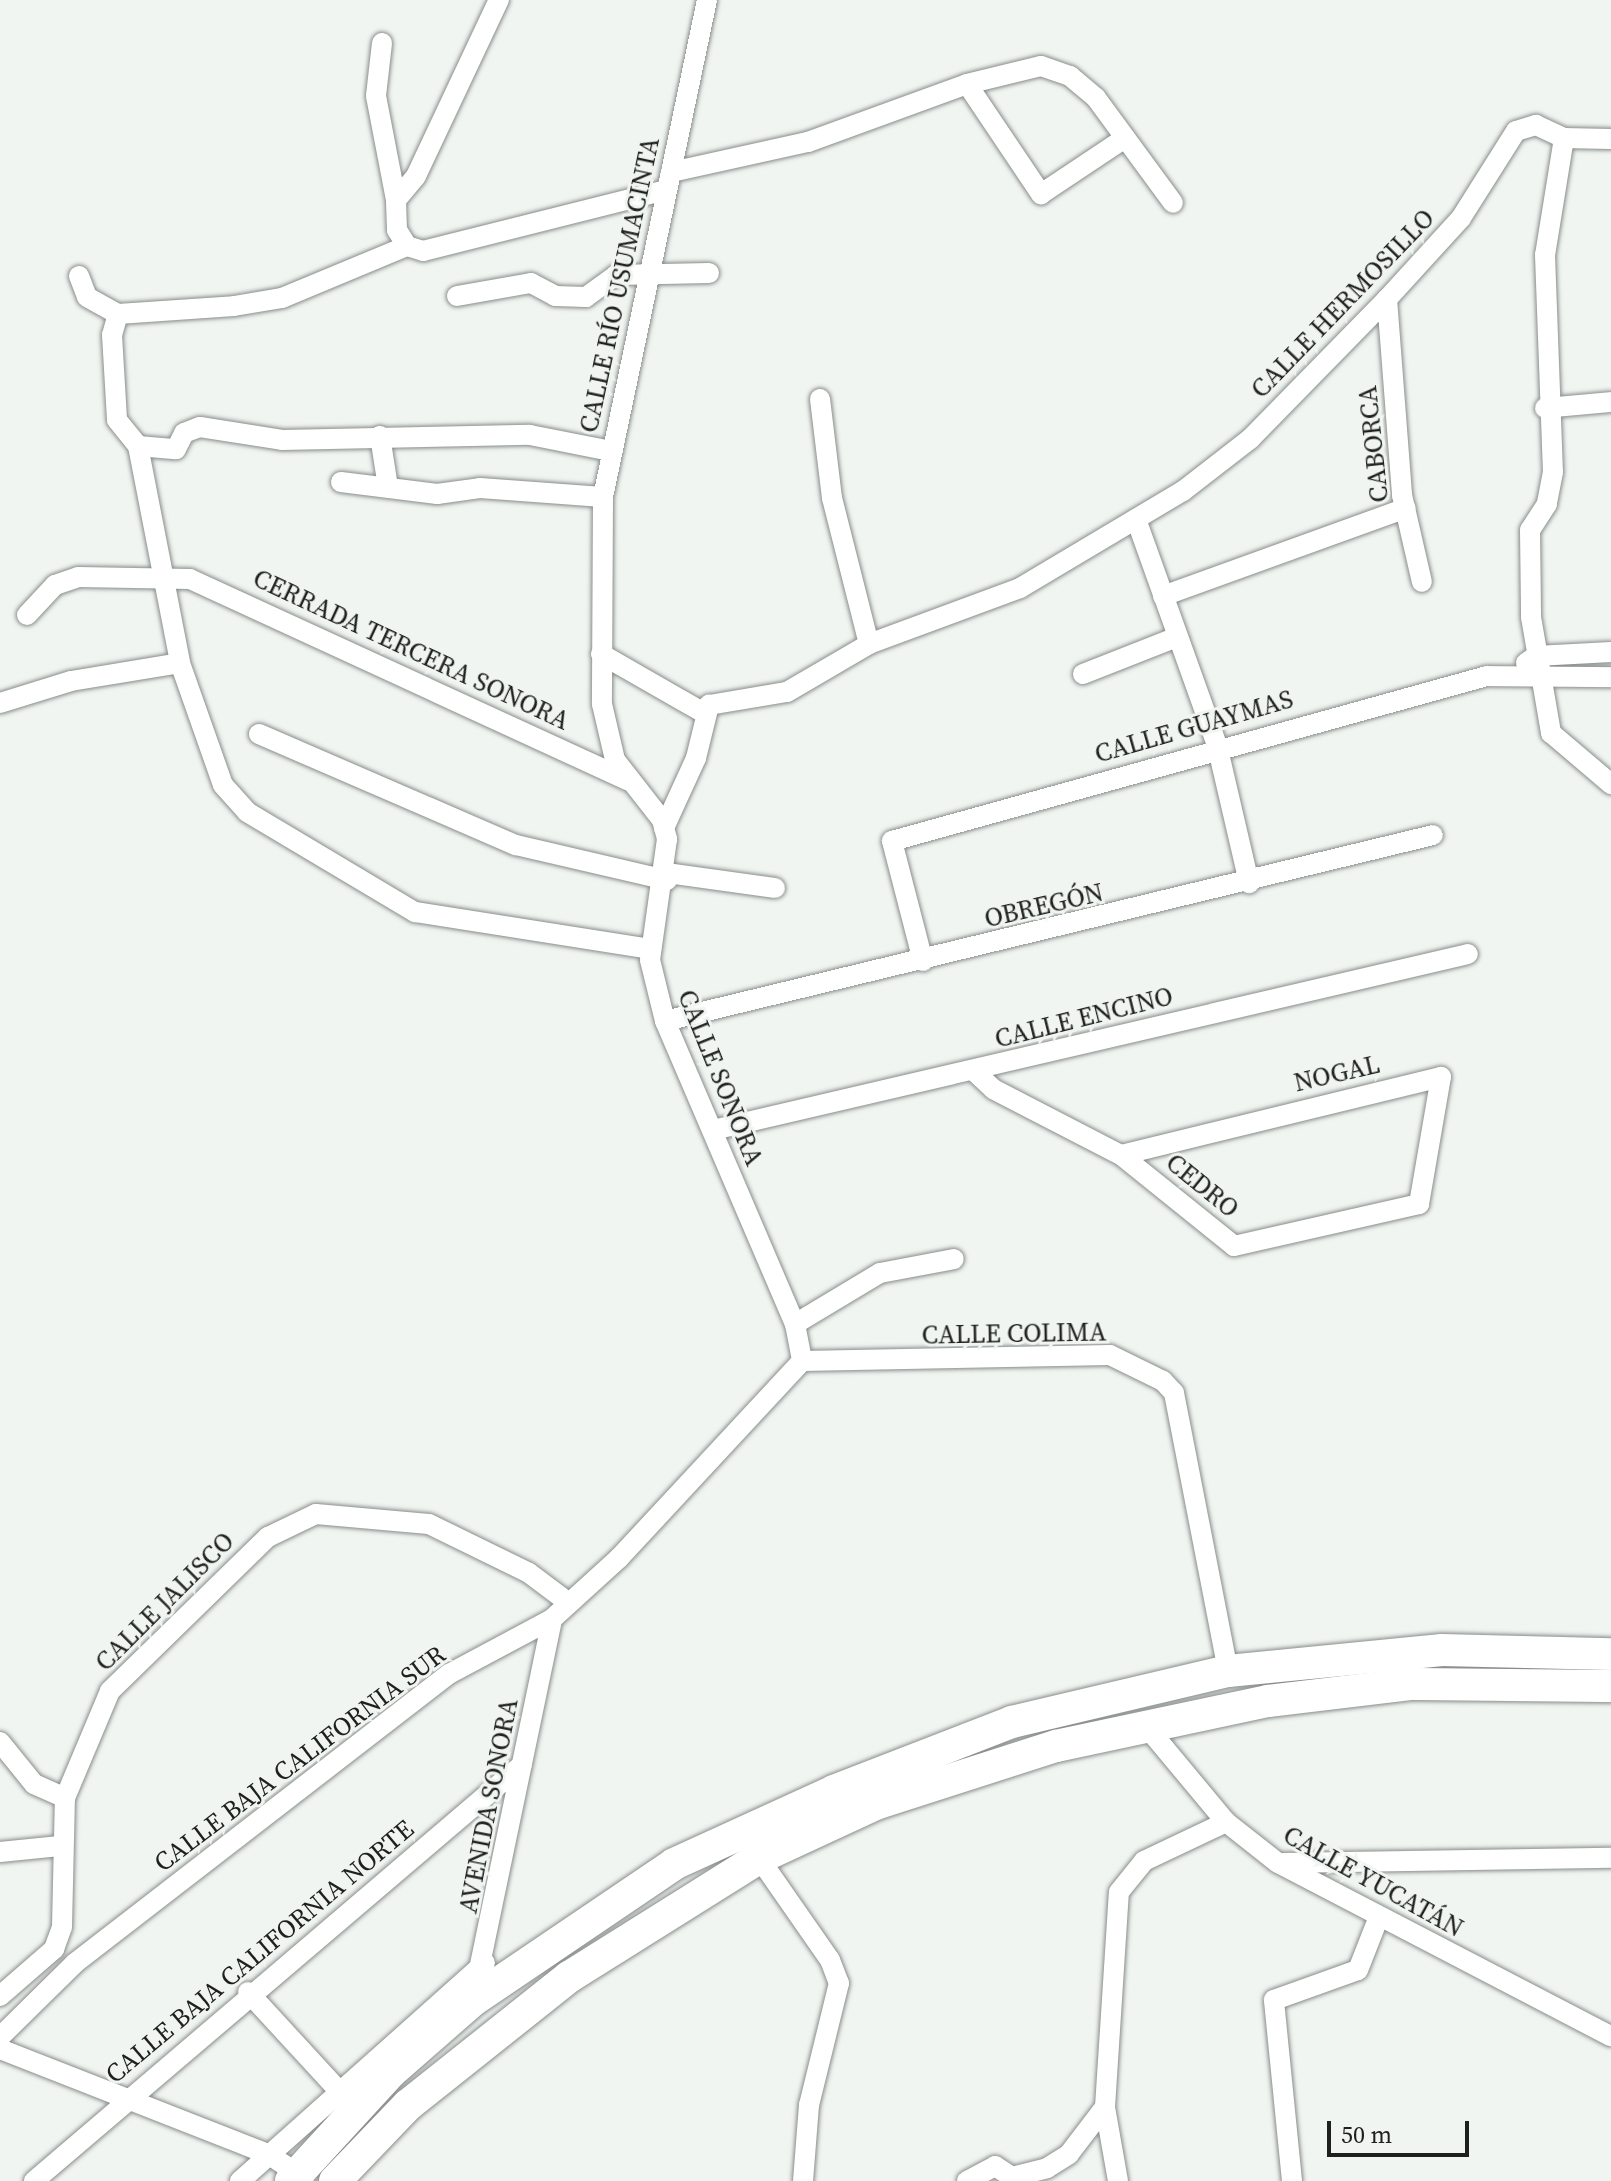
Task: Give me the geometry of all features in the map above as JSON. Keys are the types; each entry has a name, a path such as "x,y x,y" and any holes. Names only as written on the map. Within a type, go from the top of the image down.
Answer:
{"main road":[{"path":"299,2178 391,2072 472,2001 674,1864 834,1791 1012,1722 1228,1671 1442,1650 1611,1654"},
{"path":"335,2181 408,2105 569,1977 759,1858 878,1803 1146,1726 1268,1701 1410,1684 1611,1686"}],"street":[{"path":"396,200 416,176 499,0"},
{"name":"CALLE RÍO USUMACINTA","path":"601,654 603,497 707,0"},
{"path":"382,43 376,96 396,200 397,230 407,246"},
{"path":"79,276 87,297 118,314 282,298 407,246 423,251 808,142 967,84 1041,66 1087,90 1173,203"},
{"path":"967,84 1041,194 1125,138"},
{"name":"CALLE HERMOSILLO","path":"707,709 787,692 869,644 1020,588 1136,519 1250,439 1387,299 1461,218 1516,131 1536,125 1564,138 1611,139"},
{"path":"1564,138 1545,255 1545,408 1553,472 1529,550 1536,656 1551,733 1611,784"},
{"path":"457,296 531,283 555,296 586,297 608,277 709,273"},
{"name":"CABORCA","path":"1387,299 1406,508 1422,582"},
{"path":"118,314 112,335 117,420 138,446 139,481 168,575 180,663 223,785 247,812 415,912 651,949"},
{"path":"820,399 832,498 869,644"},
{"path":"1545,408 1611,402"},
{"path":"138,446 176,449 184,433 200,427 282,440 530,435 611,451"},
{"path":"380,436 388,487"},
{"path":"341,482 603,497"},
{"path":"1163,596 1406,508"},
{"path":"1136,519 1217,745 1249,883"},
{"path":"27,615 55,585 78,577 168,575"},
{"name":"CERRADA TERCERA SONORA","path":"168,575 369,657 628,780"},
{"path":"1083,674 1177,637"},
{"path":"1536,656 1611,652"},
{"path":"601,654 707,709 696,758 664,828 628,780 608,741 601,654"},
{"name":"CALLE GUAYMAS","path":"923,961 892,841 1217,745 1513,673 1536,656"},
{"path":"0,703 71,681 180,663"},
{"path":"1513,673 1539,681 1611,677"},
{"path":"259,734 516,845 667,877 775,888"},
{"name":"CALLE SONORA","path":"664,828 667,877 651,949 665,1021 795,1324 802,1361"},
{"name":"OBREGÓN","path":"665,1021 1249,883 1433,835"},
{"name":"CALLE ENCINO","path":"713,1130 1468,954"},
{"name":"CEDRO","path":"974,1071 993,1089 1121,1155 1234,1246 1419,1204"},
{"name":"NOGAL","path":"1121,1155 1441,1077 1419,1204"},
{"path":"795,1324 880,1273 954,1259"},
{"name":"CALLE COLIMA","path":"802,1361 1110,1355 1163,1381 1174,1393 1228,1671"},
{"name":"CALLE BAJA CALIFORNIA SUR","path":"0,2037 75,1963 449,1674 552,1619 802,1361"},
{"name":"CALLE JALISCO","path":"0,1996 54,1949 62,1927 60,1846 65,1798 110,1691 268,1537 298,1518 352,1512 429,1524 529,1573 569,1603"},
{"name":"AVENIDA SONORA","path":"472,2001 486,1962 552,1619"},
{"name":"CALLE YUCATÁN","path":"1146,1726 1226,1822 1278,1863 1378,1919 1611,2036"},
{"path":"0,1742 34,1784 65,1798"},
{"name":"CALLE BAJA CALIFORNIA NORTE","path":"34,2181 248,1992 522,1765"},
{"path":"1118,2181 1105,2107 1119,1892 1144,1861 1226,1822"},
{"path":"0,1852 60,1846"},
{"path":"759,1858 839,1983 809,2105 803,2181"},
{"path":"1278,1863 1611,1858"},
{"path":"1292,2181 1274,2000 1358,1970 1378,1919"},
{"path":"240,2181 338,2090 486,1962"},
{"path":"248,1992 338,2090"},
{"path":"0,2049 268,2154 299,2178"},
{"path":"967,2181 995,2166 1011,2179 1069,2154 1105,2107"}]}
